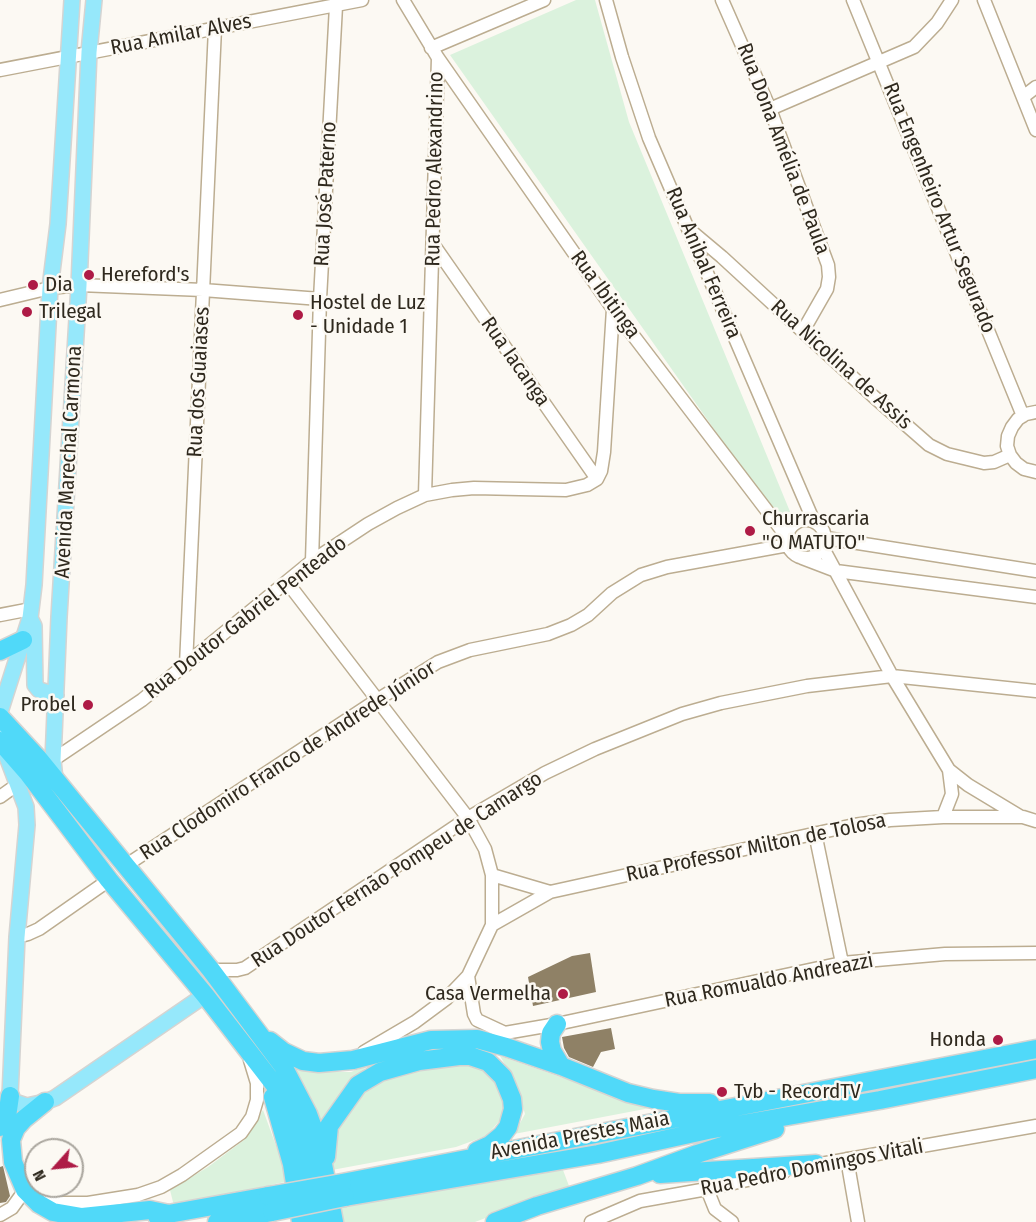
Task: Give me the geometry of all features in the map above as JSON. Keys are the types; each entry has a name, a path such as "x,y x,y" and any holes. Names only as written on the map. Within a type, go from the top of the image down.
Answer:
{"highway":[{"path":"0,651 23,640"},
{"path":"0,717 55,780 211,970 283,1066 308,1114 321,1154 334,1222"},
{"path":"0,741 277,1088 292,1116 303,1144 316,1222"},
{"path":"558,1024 551,1033 550,1042 552,1051 561,1066"},
{"path":"261,1034 284,1052 303,1060 319,1063 353,1060 431,1040 477,1039 506,1047 652,1099 706,1103 771,1099"},
{"name":"Avenida Prestes Maia","path":"343,1190 459,1160 1036,1049"},
{"path":"325,1174 329,1126 358,1085 380,1071 419,1061 470,1056 488,1062 497,1070 510,1091 513,1109 508,1127 502,1135 490,1145 459,1160"},
{"path":"263,1070 292,1164 301,1222"},
{"name":"Avenida Prestes Maia","path":"124,1222 169,1214 270,1204 343,1190 598,1154 708,1130 1033,1070"},
{"path":"0,1127 7,1117 10,1096"},
{"path":"495,1222 759,1133 880,1100"},
{"path":"24,1188 7,1157 11,1150 13,1134 24,1119 45,1102"},
{"path":"637,1176 816,1164"},
{"path":"532,1222 580,1193"},
{"path":"33,1198 53,1212 67,1215 100,1216 150,1210 169,1214"},
{"name":"Avenida Prestes Maia","path":"217,1222 270,1204"}],"main road":[{"name":"Avenida Marechal Carmona","path":"0,712 23,640 34,585 50,288 58,224 72,0"},
{"name":"Avenida Marechal Carmona","path":"55,780 53,760 56,695 79,285 89,52 94,0"},
{"path":"34,585 62,585"},
{"path":"30,613 34,626 35,685 39,690 56,695"},
{"path":"0,731 0,741 26,807 27,825 17,937 10,1096 15,1102 27,1106 45,1102 205,995"}],"street":[{"name":"Rua Amilar Alves","path":"0,70 362,0"},
{"path":"403,0 434,53 528,3 544,0"},
{"name":"Rua Anibal Ferreira","path":"606,0 649,138 814,522 822,528 824,543 836,571 892,676 950,770 968,785 1023,817"},
{"name":"Rua Dona Amélia de Paula","path":"722,0 770,109 828,265 827,289 803,331"},
{"name":"Rua Engenheiro Artur Segurado","path":"853,0 1023,416"},
{"path":"770,109 914,47 937,23 952,0"},
{"path":"984,0 1036,126"},
{"name":"Rua José Paterno","path":"312,561 320,299 336,6"},
{"name":"Rua dos Guaiases","path":"186,665 215,28"},
{"name":"Rua Pedro Alexandrino","path":"425,495 433,244 434,53"},
{"name":"Rua Ibitinga","path":"434,53 613,309 788,541"},
{"path":"1023,97 1036,87"},
{"name":"Rua Nicolina de Assis","path":"688,228 929,445 957,457 984,463 994,462 1010,455"},
{"name":"Rua Iacanga","path":"433,244 597,479"},
{"path":"706,270 722,257"},
{"path":"0,300 50,288 79,285 203,290 320,299"},
{"path":"597,479 602,471 604,452 613,309"},
{"path":"1036,412 1023,416 1012,427 1007,446 1010,455 1024,469 1036,472"},
{"name":"Rua Doutor Gabriel Penteado","path":"53,760 142,700 312,561 369,524 425,495 474,488 566,490 587,485 597,479"},
{"path":"814,522 802,520 792,526 788,541 791,551 802,558 836,571 1036,597"},
{"name":"Rua Clodomiro Franco de Andrede Júnior","path":"125,866 438,662 470,650 548,634 571,625 588,615 612,593 641,575 667,567 788,541"},
{"path":"802,558 814,557 824,543 1036,571"},
{"path":"287,582 468,819 485,849 492,875 492,925 468,976 446,999 423,1016 353,1060"},
{"path":"0,615 30,613"},
{"name":"Rua Doutor Fernão Pompeu de Camargo","path":"211,970 245,968 468,819 545,773 595,748 682,714 721,703 785,690 892,676 1036,692"},
{"path":"943,817 952,794 950,770"},
{"path":"0,797 18,784"},
{"name":"Rua Professor Milton de Tolosa","path":"492,925 550,892 854,825 943,817 1023,817 1036,821"},
{"path":"815,833 842,963"},
{"name":"Rua Professor Milton de Tolosa","path":"492,875 550,892"},
{"path":"17,937 39,929 109,880"},
{"name":"Rua Romualdo Andreazzi","path":"468,976 477,1020 505,1033 558,1024 842,963 945,954 1036,953"},
{"path":"45,1198 57,1203 88,1203 138,1195 161,1187 228,1144 241,1133 252,1117 257,1100 257,1083 247,1050"},
{"name":"Rua Pedro Domingos Vitali","path":"591,1222 640,1201 707,1189 816,1164 1036,1126"},
{"path":"847,1159 858,1222"},
{"path":"707,1189 715,1209 732,1222"},
{"path":"0,1215 12,1209 24,1191"}],"green space":[{"path":"576,0 595,0 629,122 791,514 776,517 450,55"},
{"path":"500,1056 650,1108 514,1134 525,1114 517,1085"},
{"path":"291,1062 322,1072 351,1072 367,1066 339,1097 320,1129 312,1104"},
{"path":"461,1064 477,1065 489,1073 503,1095 503,1117 486,1136 456,1147 332,1170 335,1127 363,1089 414,1072"},
{"path":"263,1110 289,1181 174,1206 170,1190 208,1167 244,1140"},
{"path":"563,1170 569,1186 475,1222 342,1222 339,1207 436,1189"}],"building":[{"path":"590,953 596,992 533,1006 528,977 572,956"},
{"path":"611,1028 615,1049 601,1052 593,1067 569,1057 564,1048 562,1037"},
{"path":"3,1166 10,1196 6,1202 0,1203 0,1167"}],"place":[{"name":"Hereford's","path":"89,275"},
{"name":"Dia","path":"33,285"},
{"name":"Trilegal","path":"27,312"},
{"name":"Hostel de Luz - Unidade 1","path":"298,315"},
{"name":"Churrascaria \"O MATUTO\"","path":"750,531"},
{"name":"Probel","path":"88,705"},
{"name":"Casa Vermelha","path":"563,994"},
{"name":"Honda","path":"998,1040"},
{"name":"Tvb - RecordTV","path":"722,1092"}]}
